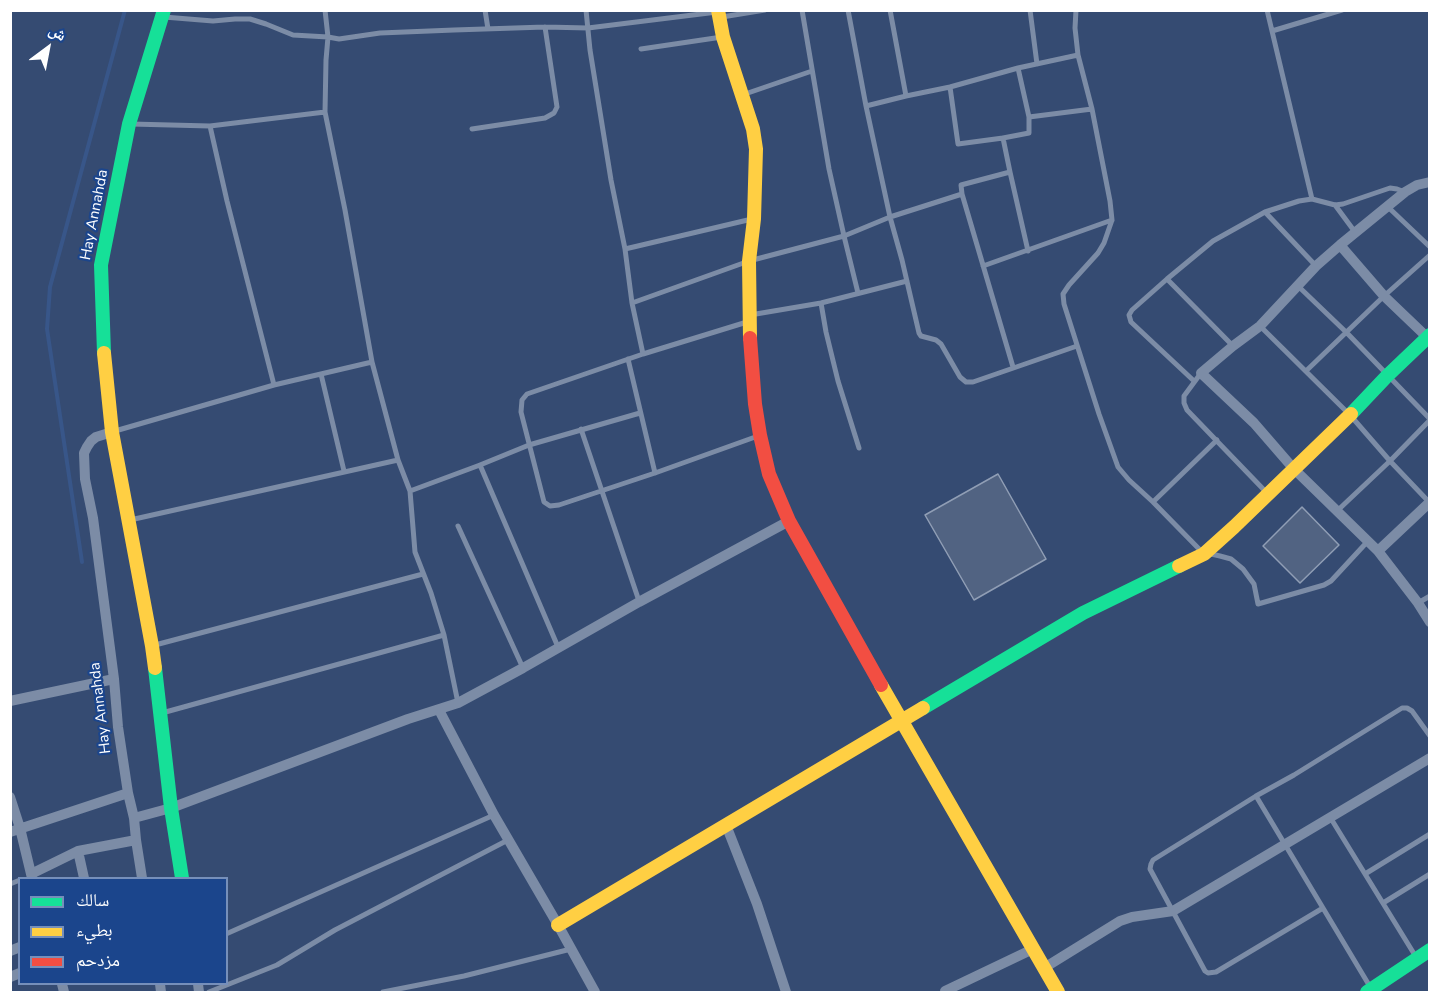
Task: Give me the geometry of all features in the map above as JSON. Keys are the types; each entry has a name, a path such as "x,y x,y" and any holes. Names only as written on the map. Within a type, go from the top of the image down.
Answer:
{"street":[{"path":"718,13 723,37 753,129 756,149 754,219 749,261 749,318 755,404 769,474 789,521 1058,993"},
{"name":"Hay Annahda","path":"163,14 129,124 101,265 104,359 112,432 152,646 182,877"},
{"path":"1430,182 1405,192 1340,245 1316,266 1260,327 1233,346 1198,377 1254,423 1293,468 1378,551 1430,622"},
{"path":"558,925 1083,613 1204,554 1350,416 1387,376 1429,337 1384,296 1340,245"},
{"name":"Hay Annahda","path":"112,432 91,441 84,453 85,478 93,518 118,727 142,877"},
{"path":"1378,551 1429,502"},
{"path":"134,818 171,807 408,719 458,703 789,521"},
{"path":"10,701 114,679"},
{"path":"439,710 494,815 595,993"},
{"path":"1044,968 1120,921 1132,916 1173,911 1430,758"},
{"path":"15,830 128,793"},
{"path":"10,797 26,877"},
{"path":"726,825 757,904 786,993"},
{"path":"28,877 78,851 136,840"},
{"path":"78,851 84,877"},
{"path":"945,991 1032,949"},
{"path":"1369,991 1430,950"}],"lane":[{"path":"325,10 328,37 325,112 372,362 398,460 410,491 415,552 444,635 458,703"},
{"path":"485,10 488,29"},
{"path":"586,10 590,50 611,180 643,354"},
{"path":"163,14 213,21 250,19 293,35 339,39 380,33 545,27 588,28 765,10"},
{"path":"802,10 829,169 858,293"},
{"path":"848,10 866,106 921,336 936,340 941,344 960,377 966,382 973,382 1077,346"},
{"path":"890,10 906,96"},
{"path":"1030,10 1037,64"},
{"path":"1076,10 1078,55 1092,109 1112,220 1098,253 1064,294 1064,304 1118,468 1204,554 1220,555 1243,569 1254,584 1258,604 1331,581 1368,541"},
{"path":"1268,10 1312,199"},
{"path":"1272,30 1328,12 1342,10"},
{"path":"472,129 545,118 554,113 557,107 545,27"},
{"path":"641,50 723,37"},
{"path":"866,106 1078,55"},
{"path":"950,87 958,144 1029,133 1029,117 1018,68"},
{"path":"743,95 812,71"},
{"path":"1029,117 1092,109"},
{"path":"129,124 210,126 325,112"},
{"path":"210,126 274,385"},
{"path":"1003,138 1028,251"},
{"path":"1010,172 961,185 1013,367"},
{"path":"1267,494 1187,410 1184,396 1198,377 1131,322 1129,315 1167,279 1213,242 1265,212 1312,199 1335,205 1390,188 1405,192"},
{"path":"633,303 749,261 844,236 891,217 962,194"},
{"path":"1335,205 1356,232"},
{"path":"1388,207 1430,247"},
{"path":"1265,212 1316,266"},
{"path":"625,249 754,219"},
{"path":"983,266 1112,220"},
{"path":"1306,371 1430,255"},
{"path":"1167,279 1233,346"},
{"path":"760,435 655,473 550,506 544,502 521,412 522,400 527,394 749,318 821,303 907,281"},
{"path":"1298,285 1430,420 1390,462 1337,511"},
{"path":"821,303 838,381 860,448"},
{"path":"1260,327 1350,416 1429,502"},
{"path":"628,359 655,473"},
{"path":"112,432 274,385 372,362"},
{"path":"321,374 344,471"},
{"path":"410,491 529,445 640,413"},
{"path":"581,429 639,602"},
{"path":"1153,502 1217,440"},
{"path":"129,520 398,460"},
{"path":"480,465 558,647"},
{"path":"458,526 523,668"},
{"path":"152,646 423,574"},
{"path":"1418,603 1430,596"},
{"path":"159,714 444,635"},
{"path":"1323,908 1211,974 1205,970 1150,870 1154,860 1402,708 1412,711 1430,736"},
{"path":"1256,796 1323,908 1369,991"},
{"path":"228,933 494,815"},
{"path":"1330,817 1417,958"},
{"path":"1365,874 1427,836 1430,843"},
{"path":"209,993 277,965 335,930 508,840"},
{"path":"1383,903 1430,874"},
{"path":"383,993 464,976 571,949"}],"building":[{"path":"998,474 1046,559 974,600 925,515"},
{"path":"1302,507 1339,545 1300,583 1263,546"}],"waterway":[{"path":"82,562 47,329 50,287 125,10"}],"traffic: fast":[{"path":"104,353 101,265 129,124 164,10"},
{"path":"1351,414 1430,335"},
{"path":"923,708 1083,613 1179,566"},
{"path":"155,668 171,808 182,877"},
{"path":"1367,992 1430,950"}],"traffic: slow":[{"path":"718,10 723,37 753,129 756,149 754,219 749,261 750,338"},
{"path":"104,353 112,432 155,668"},
{"path":"1179,566 1204,554 1351,414"},
{"path":"881,685 1058,992"},
{"path":"558,925 923,708"}],"traffic: jam":[{"path":"750,338 755,404 769,474 789,521 881,685"}]}
